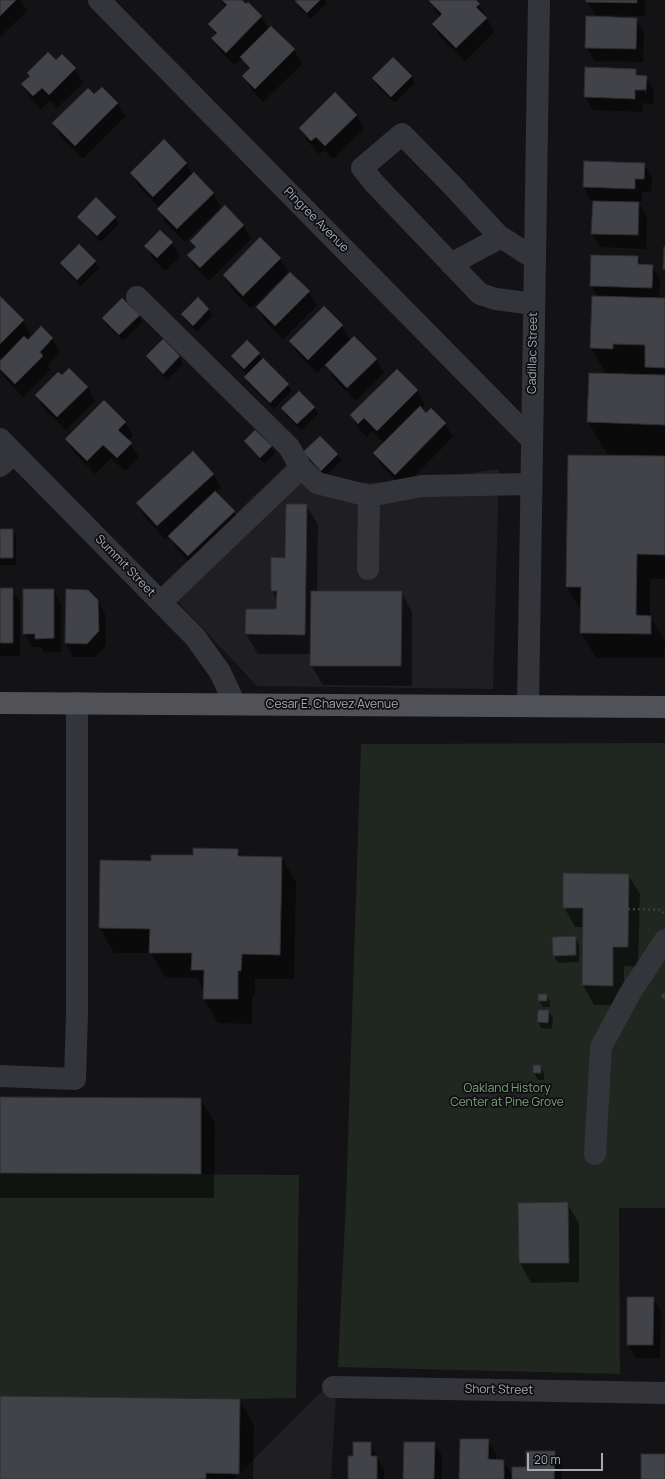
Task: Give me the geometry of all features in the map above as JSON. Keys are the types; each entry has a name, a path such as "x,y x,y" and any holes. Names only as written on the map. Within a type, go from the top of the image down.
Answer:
{"main road":[{"name":"Cesar E. Chavez Avenue","path":"0,703 665,707"}],"street":[{"name":"Pingree Avenue","path":"99,0 532,440"},
{"name":"Cadillac Street","path":"528,706 539,0"},
{"path":"534,304 496,299 480,294 374,183 362,168 402,134 501,237 535,259"},
{"path":"451,264 501,237"},
{"path":"136,297 289,447 301,468 317,483 369,496 422,486 531,484"},
{"name":"Summit Street","path":"5,453 195,637 212,658 235,704"},
{"path":"160,602 301,468"},
{"path":"368,569 369,496"},
{"path":"0,1076 75,1079 77,1013 77,704"},
{"path":"595,1154 601,1047 630,993 665,940"},
{"name":"Short Street","path":"333,1387 665,1393"}],"path":[{"path":"628,909 660,910 665,914"}],"shaded area":[{"path":"297,454 317,474 344,483 409,482 499,469 493,689 257,686 162,585"},
{"path":"337,1376 331,1479 234,1479"}],"green space":[{"name":"Oakland History Center at Pine Grove","path":"665,743 665,1208 619,1208 620,1374 338,1367 346,1199 361,744"},
{"path":"0,1173 299,1175 296,1398 240,1399 0,1396"}],"building":[{"path":"0,0 16,0 0,16"},
{"path":"222,0 242,0 246,4 248,2 262,16 226,53 211,38 217,33 208,24 227,5"},
{"path":"320,0 307,13 295,1"},
{"path":"476,0 480,4 476,7 487,18 456,48 432,24 442,14 429,1"},
{"path":"586,0 637,0 637,3 586,2"},
{"path":"586,16 637,18 636,49 585,48"},
{"path":"271,26 295,49 255,89 242,76 250,68 240,57"},
{"path":"48,52 56,60 62,54 76,68 49,95 42,88 33,96 21,84 30,76 27,73"},
{"path":"393,57 412,76 391,97 372,78"},
{"path":"585,67 636,69 636,75 647,76 646,90 635,90 635,99 584,97"},
{"path":"102,87 118,103 75,146 52,123 88,88 94,94"},
{"path":"335,92 357,115 325,146 316,137 311,141 299,128"},
{"path":"164,139 187,163 153,197 130,173"},
{"path":"584,161 645,163 644,179 635,179 635,189 583,187"},
{"path":"194,172 214,193 177,229 157,209"},
{"path":"96,197 116,217 97,236 77,217"},
{"path":"593,201 639,202 638,235 591,234"},
{"path":"225,205 244,225 200,268 187,255 196,247 190,241"},
{"path":"160,230 173,242 157,258 144,246"},
{"path":"260,237 281,258 243,296 223,275"},
{"path":"79,244 96,261 77,280 60,263"},
{"path":"664,247 665,269 663,269"},
{"path":"591,255 638,256 638,264 653,265 652,288 590,286"},
{"path":"290,272 310,291 275,326 256,307"},
{"path":"0,296 24,320 0,344"},
{"path":"592,296 665,298 665,368 645,367 645,345 613,344 613,349 590,348"},
{"path":"198,297 209,309 193,326 181,314"},
{"path":"122,298 140,315 119,335 102,318"},
{"path":"324,306 343,325 308,360 289,341"},
{"path":"41,326 53,338 40,352 43,356 15,384 0,369 0,361 24,336 28,340"},
{"path":"354,336 377,359 347,388 325,365"},
{"path":"163,339 180,356 163,374 146,356"},
{"path":"247,340 260,353 244,369 231,356"},
{"path":"263,358 289,384 270,403 244,377"},
{"path":"69,368 88,387 57,417 35,395 58,372 62,375"},
{"path":"397,369 418,390 377,431 364,418 358,424 350,415"},
{"path":"589,373 665,375 665,425 587,422"},
{"path":"299,391 315,407 297,424 281,408"},
{"path":"104,400 126,422 118,430 132,443 117,458 103,445 87,461 65,439"},
{"path":"420,406 426,413 431,408 446,423 395,475 373,453"},
{"path":"255,430 272,446 260,458 244,441"},
{"path":"320,436 338,454 321,471 303,452"},
{"path":"193,451 214,474 157,526 136,503"},
{"path":"568,455 665,456 665,555 637,554 636,615 651,616 651,634 580,633 581,587 566,587"},
{"path":"215,491 235,511 188,556 168,536"},
{"path":"286,504 307,504 305,635 245,634 246,609 276,609 277,591 271,591 271,557 285,558"},
{"path":"0,529 13,529 13,558 0,558"},
{"path":"0,588 13,588 13,643 0,643"},
{"path":"23,589 54,589 54,638 35,639 35,634 23,634"},
{"path":"66,589 88,590 98,600 99,631 87,644 65,643"},
{"path":"311,591 402,591 401,666 310,666"},
{"path":"193,848 238,849 238,856 282,857 280,955 242,954 241,971 238,971 238,999 203,999 204,970 191,970 192,953 149,953 150,929 99,928 100,860 151,861 151,855 193,855"},
{"path":"563,873 629,874 628,947 613,947 613,986 582,985 583,908 563,908"},
{"path":"576,936 576,955 553,956 552,937"},
{"path":"665,991 665,999 661,997"},
{"path":"538,994 547,994 547,1001 538,1001"},
{"path":"538,1010 549,1010 548,1023 537,1022"},
{"path":"533,1065 541,1065 541,1073 533,1073"},
{"path":"0,1097 201,1098 201,1174 0,1173"},
{"path":"568,1202 569,1263 519,1263 518,1203"},
{"path":"627,1297 654,1297 653,1345 627,1345"},
{"path":"0,1396 240,1399 239,1474 206,1473 206,1479 0,1479"},
{"path":"460,1439 489,1439 488,1459 504,1460 504,1479 459,1479"},
{"path":"353,1442 371,1442 371,1456 377,1456 377,1479 348,1479 348,1456 353,1456"},
{"path":"404,1442 435,1442 434,1479 403,1479"},
{"path":"526,1451 555,1451 554,1479 512,1479 512,1467 526,1467"},
{"path":"641,1454 665,1454 665,1479 641,1479"}]}
